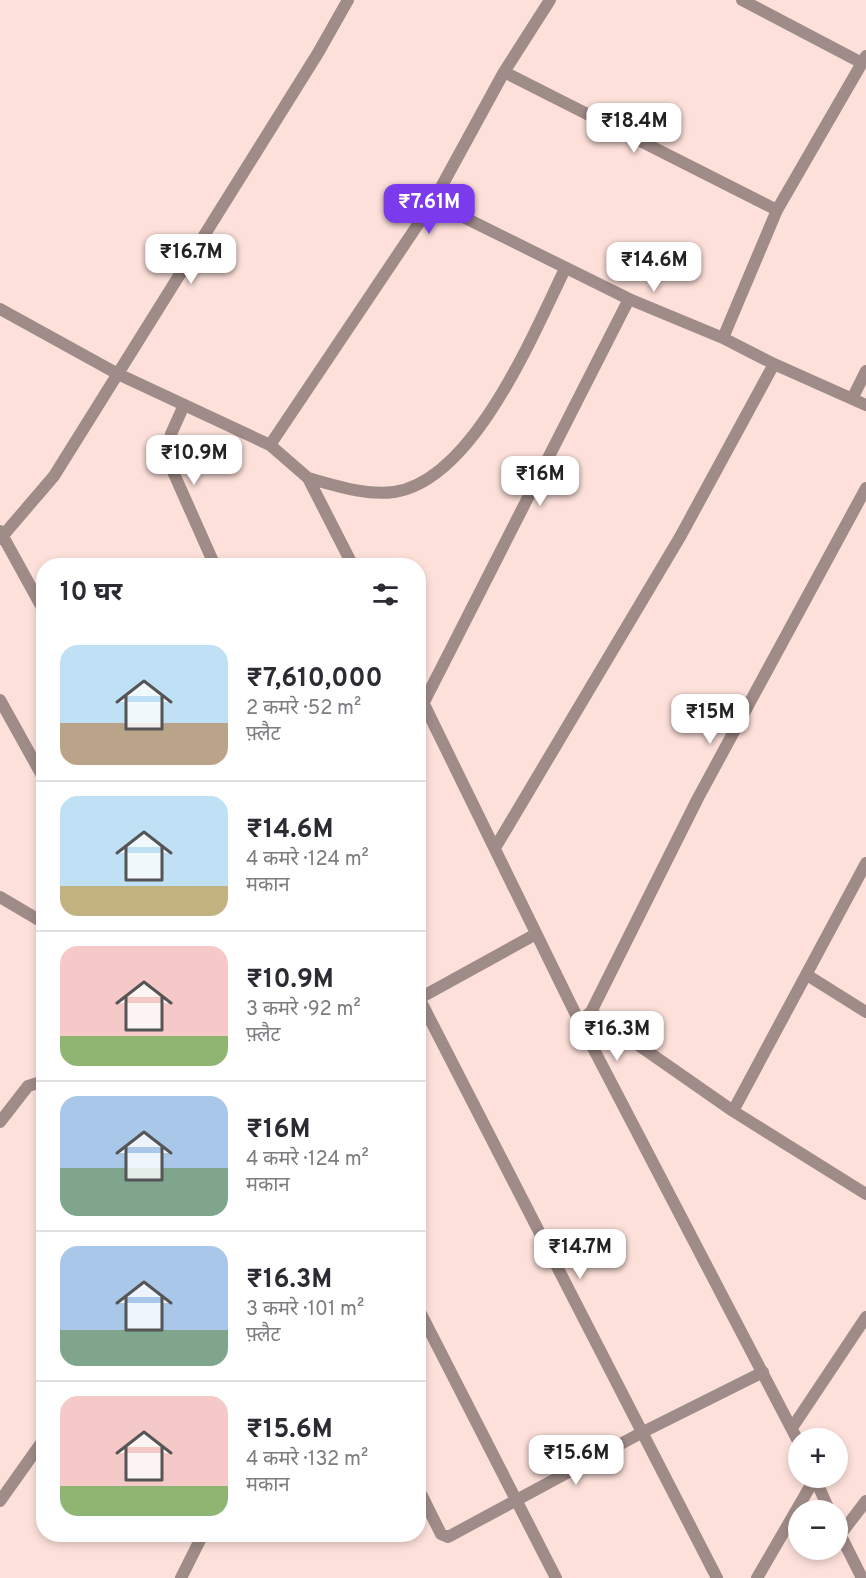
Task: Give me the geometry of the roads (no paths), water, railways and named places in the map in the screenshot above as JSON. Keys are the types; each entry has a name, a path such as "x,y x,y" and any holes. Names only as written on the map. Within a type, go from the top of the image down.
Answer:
{"street":[{"path":"36,597 1,536 54,476 318,53 348,0"},
{"path":"270,445 433,202 504,72 550,0"},
{"path":"723,338 777,210 864,60 742,0"},
{"path":"504,72 777,210"},
{"path":"433,202 565,269 629,299 723,338 774,364 866,405"},
{"path":"308,478 352,489 394,492 428,479 456,457 491,410 519,362 565,269"},
{"path":"426,687 629,299"},
{"path":"0,309 118,374 270,445 308,478 349,558"},
{"path":"495,848 680,537 774,364"},
{"path":"852,399 866,371"},
{"path":"184,405 171,434 167,458 211,558"},
{"path":"579,1021 591,1012 698,798 866,488"},
{"path":"0,700 36,765"},
{"path":"426,707 579,1021 792,1428 866,1317"},
{"path":"733,1111 866,863"},
{"path":"0,897 36,918"},
{"path":"426,994 536,934"},
{"path":"807,975 866,1012"},
{"path":"426,1012 717,1578"},
{"path":"591,1012 733,1111 866,1194"},
{"path":"0,1122 28,1086 36,1084"},
{"path":"426,1324 556,1578"},
{"path":"426,1503 444,1537 516,1503 641,1433 763,1372"},
{"path":"0,1501 36,1450"},
{"path":"757,1578 809,1488"},
{"path":"848,1521 866,1501"},
{"path":"181,1578 199,1542"},
{"path":"848,1549 862,1578"}]}
